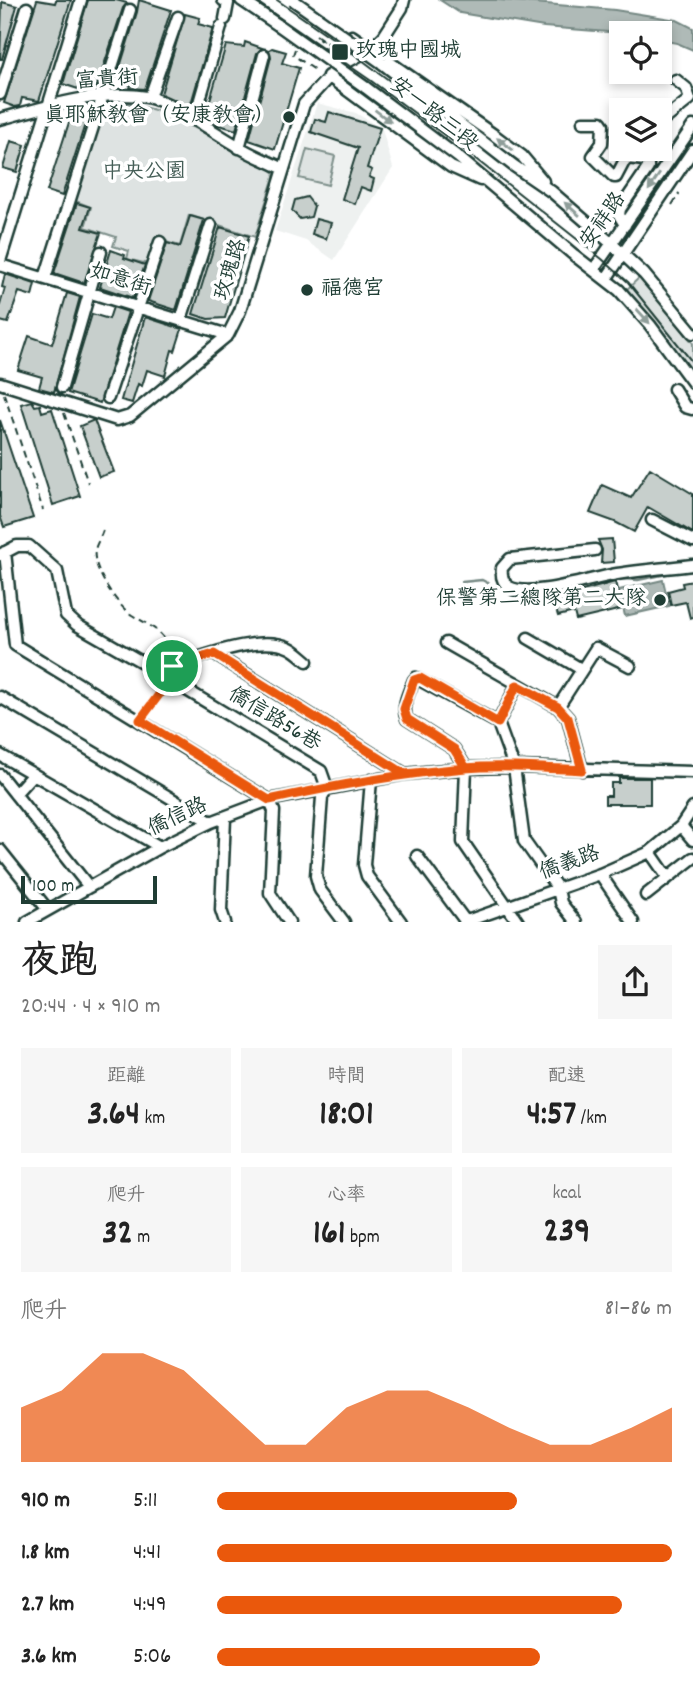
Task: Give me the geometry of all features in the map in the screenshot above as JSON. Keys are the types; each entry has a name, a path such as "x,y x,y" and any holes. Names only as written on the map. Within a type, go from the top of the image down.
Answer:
{"street":[{"path":"0,263 81,0"},
{"path":"194,120 228,3 223,0"},
{"name":"安一路三段","path":"242,0 458,157 619,290 650,325 693,383"},
{"name":"安一路三段","path":"293,0 382,63 514,166 552,192 644,274 693,333"},
{"path":"300,0 522,156 552,192"},
{"name":"玫瑰路","path":"0,383 117,420 130,416 228,335 240,310 304,104 338,67 371,49 392,25 404,0"},
{"path":"0,94 27,8"},
{"path":"45,278 130,9"},
{"path":"149,97 178,17"},
{"path":"239,148 264,55"},
{"path":"328,76 451,167 490,185"},
{"path":"672,113 690,99 686,88 676,80"},
{"name":"富貴街","path":"0,120 48,107 102,97 149,97 194,120 239,148 284,169"},
{"path":"583,122 601,122 603,125 602,143 593,156 614,177 617,177 624,161"},
{"name":"安祥路","path":"594,269 693,126"},
{"name":"安祥路","path":"606,279 693,150"},
{"path":"625,225 619,215 620,209 648,168 646,161"},
{"path":"181,320 211,225"},
{"path":"107,398 160,242"},
{"path":"62,387 101,252"},
{"name":"如意街","path":"0,263 228,335"},
{"path":"674,389 685,407 692,409"},
{"path":"22,390 25,401"},
{"path":"652,520 693,541"},
{"path":"160,673 77,625 66,615 57,571 29,546 17,546 2,554 15,645 269,800 274,811 270,892 289,922"},
{"path":"595,550 510,559 502,568 503,580 506,585 518,589 553,588 617,574 693,565"},
{"path":"528,638 581,669"},
{"path":"446,643 558,707 568,718 582,770"},
{"path":"170,680 169,671 172,666 244,645 288,647 307,661"},
{"path":"558,707 596,648 629,666"},
{"path":"214,654 405,774"},
{"path":"518,922 463,842 466,768 454,749 407,719 404,714 416,678 498,723 514,767 524,841 558,889 561,903 576,922"},
{"name":"僑信路56巷","path":"170,680 321,771 327,788"},
{"path":"498,723 517,685"},
{"path":"0,697 211,822"},
{"path":"0,755 160,847"},
{"name":"僑信路","path":"27,922 160,847 211,822 269,800 405,774 466,768 646,769 693,772"},
{"path":"15,794 33,774"},
{"path":"0,775 89,887"},
{"path":"371,780 364,865 367,876 401,922"},
{"path":"327,788 322,797 316,876 320,890 344,922"},
{"name":"僑義路","path":"465,922 600,874 650,852 681,827 693,808"},
{"path":"225,818 221,911 225,922"},
{"path":"681,827 693,840"},
{"path":"0,850 48,911"},
{"path":"650,852 668,878"},
{"path":"417,856 465,922"},
{"path":"646,895 693,858"},
{"path":"600,874 633,922"}],"path":[{"path":"316,35 332,46"},
{"path":"321,38 325,43 318,40 327,46"},
{"path":"288,44 296,50 293,55 315,70"},
{"path":"672,205 679,194 677,192"},
{"path":"6,400 43,510"},
{"path":"65,419 88,483"},
{"path":"103,530 94,552 98,569 107,587 131,615 156,630 166,643 172,666"},
{"path":"140,720 170,680"}],"shaded area":[{"path":"440,0 499,0 615,10 677,20 693,28 693,50 672,42 672,21 609,21 609,32 544,27 460,13"},
{"path":"317,103 356,113 382,129 393,168 334,260 306,241 275,231"},
{"path":"663,580 669,606 625,616 619,590"}],"green space":[{"name":"中央公園","path":"127,103 167,113 265,165 275,173 255,237 189,215 180,246 155,239 148,264 127,259 129,251 113,246 116,237 85,227 91,207 73,200 101,106"},
{"path":"307,149 335,156 328,185 299,178"},
{"path":"640,277 693,343 693,375 626,290"}],"building":[{"path":"37,0 55,3 56,0 71,0 39,101 22,98 20,106 15,107 4,103"},
{"path":"88,0 116,0 127,3 96,89 84,91 63,84"},
{"path":"139,0 171,10 145,89 130,88 131,85 116,80"},
{"path":"2,2 17,6 0,59"},
{"path":"185,14 200,18 198,24 213,28 190,107 161,94"},
{"path":"245,42 262,48 257,53 236,130 216,124 205,117 226,45 244,47"},
{"path":"272,48 286,52 282,63 299,68 275,149 249,140 271,57 269,50"},
{"path":"329,112 380,128 367,168 372,170 369,177 374,179 371,191 361,187 355,204 342,199 358,148 311,132 315,119 326,122"},
{"path":"72,113 87,118 62,196 47,191"},
{"path":"11,141 25,145 17,172 3,168"},
{"path":"307,197 314,206 311,217 300,219 292,211 295,200"},
{"path":"77,203 90,207 83,228 101,233 84,283 54,273"},
{"path":"190,216 204,220 176,310 148,301 167,243 180,247"},
{"path":"316,219 331,223 326,239 312,234"},
{"path":"220,227 249,236 225,318 208,319 193,314"},
{"path":"111,250 145,265 133,298 100,287"},
{"path":"5,274 35,284 32,296 19,292 8,323 0,321"},
{"path":"67,293 80,297 54,392 39,388 42,377 18,370 29,336 52,344"},
{"path":"113,307 128,312 100,403 68,393 92,314 109,319"},
{"path":"145,317 182,329 175,351 172,350 165,376 147,370 142,386 138,384 132,403 121,400"},
{"path":"32,401 35,406 40,405 42,412 52,409 80,496 53,505 21,404"},
{"path":"0,420 33,518 4,527 0,516"},
{"path":"94,420 114,472 99,477 80,426"},
{"path":"650,468 693,494 693,533 648,507 634,532 590,513 602,485 631,498"},
{"path":"612,539 614,562 601,563 602,550 598,540"},
{"path":"693,581 693,617 690,618 686,602 671,605 668,591 683,587 682,583"},
{"path":"615,582 622,609 576,620 574,612 558,616 553,599"},
{"path":"619,778 650,778 650,804 605,804 605,796 611,796 611,783 619,783"}],"waterway":[{"path":"574,589 681,571"},
{"path":"462,582 482,580 520,600 561,592"}],"tram line":[{"path":"254,0 370,80 463,149 602,259 628,282 693,363"},
{"path":"277,0 442,120"}],"place":[{"name":"玫瑰中國城","path":"340,52"},
{"name":"真耶穌教會（安康教會）","path":"289,117"},
{"name":"福德宮","path":"307,290"},
{"name":"保警第二總隊第二大隊","path":"660,600"}],"route":[{"path":"172,666 169,671 170,680 140,720 269,800 405,774 466,768 582,770 568,718 558,707 517,685 498,723 416,678 404,714 407,719 454,749 466,768 405,774 214,654 172,666"}]}
